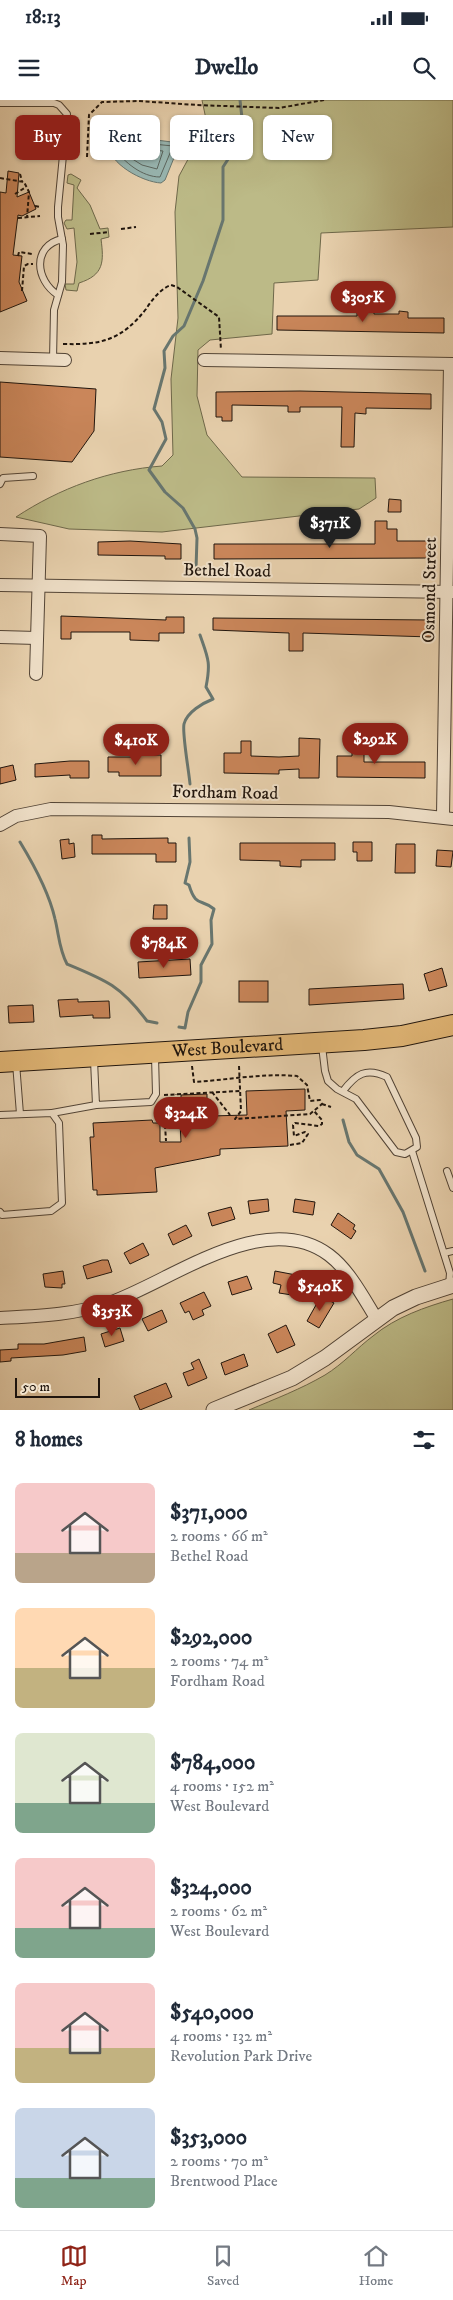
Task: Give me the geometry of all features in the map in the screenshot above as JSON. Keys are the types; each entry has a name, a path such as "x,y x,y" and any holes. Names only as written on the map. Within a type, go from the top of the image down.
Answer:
{"main road":[{"name":"West Boulevard","path":"8,1061 402,1036 453,1025"}],"street":[{"path":"0,358 59,360"},
{"path":"204,360 452,364"},
{"name":"Osmond Street","path":"448,817 452,364"},
{"path":"0,534 40,536 36,674"},
{"name":"Bethel Road","path":"0,585 450,592"},
{"path":"0,637 37,638"},
{"name":"Fordham Road","path":"0,825 16,816 51,809 389,812 448,817"},
{"path":"0,1318 57,1315 108,1303 226,1250 257,1242 282,1239 313,1246 328,1254 339,1264 376,1318"},
{"path":"214,1410 292,1378 314,1366 376,1318 416,1297 451,1285"}],"lane":[{"path":"0,103 54,103 59,105 67,114 58,217 62,239 62,282 54,310 59,360"},
{"path":"58,295 45,283 40,267 46,246 53,241 62,239"},
{"path":"0,484 4,478 32,476"},
{"path":"321,1042 328,1081 337,1089 356,1099 396,1152 405,1154 417,1147 416,1138 387,1077 380,1074 363,1073 354,1077 343,1091"},
{"path":"0,1115 52,1113 96,1105 151,1102 156,1094 155,1053"},
{"path":"94,1056 96,1105"},
{"path":"8,1061 20,1114"},
{"path":"0,1212 2,1214 51,1211 62,1203 59,1123 52,1113"},
{"path":"412,1151 450,1273 451,1285"},
{"path":"448,1171 453,1188"},
{"path":"444,1254 453,1250"}],"path":[{"path":"87,157 88,115 102,102 139,101 279,108 324,100"},
{"path":"20,174 29,192 26,218"},
{"path":"0,178 22,181"},
{"path":"15,194 26,186"},
{"path":"35,206 40,207"},
{"path":"18,218 40,216"},
{"path":"121,229 136,227"},
{"path":"90,234 109,232"},
{"path":"18,256 19,252 34,254"},
{"path":"22,291 24,266 33,264"},
{"path":"60,344 92,345 115,337 130,327 153,299 171,285 177,287 220,317 221,354"},
{"path":"192,1063 194,1082 297,1076 307,1085 310,1100 320,1100 322,1104 331,1106"},
{"path":"239,1066 241,1111 235,1119 310,1114 322,1104"},
{"path":"164,1095 240,1091"},
{"path":"212,1092 230,1115"},
{"path":"161,1125 178,1124 176,1094"},
{"path":"290,1145 302,1143 308,1134 305,1132 294,1136 293,1125 295,1123 319,1126 322,1124 322,1120 314,1111"},
{"path":"165,1125 166,1141"}],"shaded area":[{"path":"202,100 453,100 453,227 321,233 318,280 274,283 272,334 210,340 198,350 197,396 207,435 242,477 375,478 376,498 359,509 162,532 69,529 16,517 68,489 104,476 162,466 173,455 171,379 178,318 175,212 179,176 188,160 253,160 253,115 205,115"},
{"path":"71,174 81,180 77,188 90,205 100,229 108,228 109,237 101,239 102,261 98,272 79,283 77,291 66,290 65,284 74,284 77,262 74,228 67,229 64,223 66,220 72,220 74,185 67,183 68,175"},
{"path":"453,1299 453,1410 249,1410 325,1375 391,1323 421,1309"}],"water":[{"path":"160,140 170,142 170,160 173,160 165,180 161,183 145,179 120,165 116,160 160,160"}],"building":[{"path":"8,171 19,173 17,197 29,192 36,209 22,216 18,215 13,255 22,256 19,282 27,301 0,312 0,192 6,193"},
{"path":"357,309 374,309 374,314 399,314 399,311 408,312 408,318 444,318 444,333 277,330 277,316 357,316"},
{"path":"0,382 96,389 94,431 72,462 0,457"},
{"path":"300,391 431,394 431,409 366,408 366,414 355,413 354,447 341,447 342,407 300,407 300,412 288,412 288,406 232,405 232,421 222,421 222,417 216,417 216,392"},
{"path":"389,499 401,500 401,512 388,512"},
{"path":"375,521 387,521 387,529 397,529 397,541 429,541 429,558 214,559 214,544 375,544"},
{"path":"130,541 181,544 181,559 165,559 165,556 98,555 98,542"},
{"path":"61,616 166,620 166,617 184,617 184,633 159,633 159,641 130,640 130,632 71,632 71,639 61,639"},
{"path":"213,618 431,620 431,637 303,633 303,651 289,651 289,633 213,630"},
{"path":"364,735 364,762 425,762 425,778 337,777 337,756 352,756 352,736"},
{"path":"299,738 320,739 319,778 299,778 299,769 279,770 279,774 224,773 224,753 241,753 241,741 251,741 251,756 299,756"},
{"path":"139,755 161,755 161,776 119,776 119,772 108,772 108,757 139,757"},
{"path":"89,761 89,778 70,778 70,775 35,777 35,764"},
{"path":"13,765 16,780 0,784 0,768"},
{"path":"92,835 102,835 102,839 168,838 168,843 176,843 176,862 156,862 156,854 92,854"},
{"path":"69,839 69,844 74,843 75,857 62,859 60,840"},
{"path":"353,842 372,842 372,861 357,861 357,852 353,852"},
{"path":"240,843 335,843 335,860 301,860 301,867 280,866 280,861 240,860"},
{"path":"396,844 415,844 415,873 395,873"},
{"path":"437,850 453,851 451,867 436,866"},
{"path":"154,905 167,905 167,919 153,919"},
{"path":"190,959 191,975 139,978 138,962"},
{"path":"442,968 447,986 429,991 424,974"},
{"path":"239,981 268,981 268,1002 239,1002"},
{"path":"403,984 404,999 309,1005 309,989"},
{"path":"78,999 78,1002 109,1001 110,1018 93,1018 93,1015 60,1017 58,1000"},
{"path":"33,1005 34,1022 9,1023 8,1006"},
{"path":"305,1089 305,1110 286,1111 288,1146 220,1149 220,1155 155,1168 157,1192 97,1195 97,1190 93,1190 90,1137 94,1137 93,1123 152,1120 153,1123 160,1123 160,1142 181,1142 179,1101 181,1101 181,1095 207,1094 207,1100 211,1100 211,1116 247,1115 246,1091"},
{"path":"268,1199 269,1211 250,1214 248,1201"},
{"path":"295,1199 315,1202 313,1215 293,1212"},
{"path":"231,1207 235,1219 212,1226 208,1213"},
{"path":"338,1213 355,1225 353,1229 356,1231 351,1239 331,1225"},
{"path":"186,1225 192,1236 173,1245 168,1234"},
{"path":"143,1243 149,1255 130,1264 124,1253"},
{"path":"108,1260 112,1272 87,1279 83,1266"},
{"path":"63,1271 65,1284 62,1284 62,1288 45,1287 43,1274"},
{"path":"275,1271 296,1275 292,1295 279,1293 281,1285 273,1283"},
{"path":"247,1276 252,1289 232,1295 228,1282"},
{"path":"204,1292 211,1306 202,1310 204,1315 193,1320 189,1311 185,1313 180,1303"},
{"path":"321,1296 334,1303 319,1328 307,1321"},
{"path":"162,1310 167,1322 148,1331 142,1319"},
{"path":"286,1325 295,1345 277,1353 268,1334"},
{"path":"120,1328 124,1341 105,1347 101,1334"},
{"path":"84,1337 86,1351 63,1355 11,1358 11,1361 0,1362 0,1350 18,1349 18,1344 44,1344"},
{"path":"244,1354 248,1366 225,1375 221,1363"},
{"path":"199,1359 207,1378 188,1386 183,1373 194,1369 191,1363"},
{"path":"166,1383 172,1397 140,1410 134,1396"}],"waterway":[{"path":"196,569 197,538 195,529 183,508 165,492 149,470 166,439 162,422 154,409 165,368 164,351 173,336 184,326 203,281 223,220 223,167 236,147 243,127 240,100"},
{"path":"190,784 184,724 192,712 213,699 206,687 208,660 200,635"},
{"path":"179,1027 185,1028 188,1012 201,982 201,965 212,944 211,920 214,909 197,900 189,885 185,883 190,862 189,838"},
{"path":"20,842 36,869 49,899 67,964 112,985 138,1009 147,1021 157,1023"},
{"path":"343,1120 349,1142 357,1155 379,1169 403,1212 425,1271"}]}
